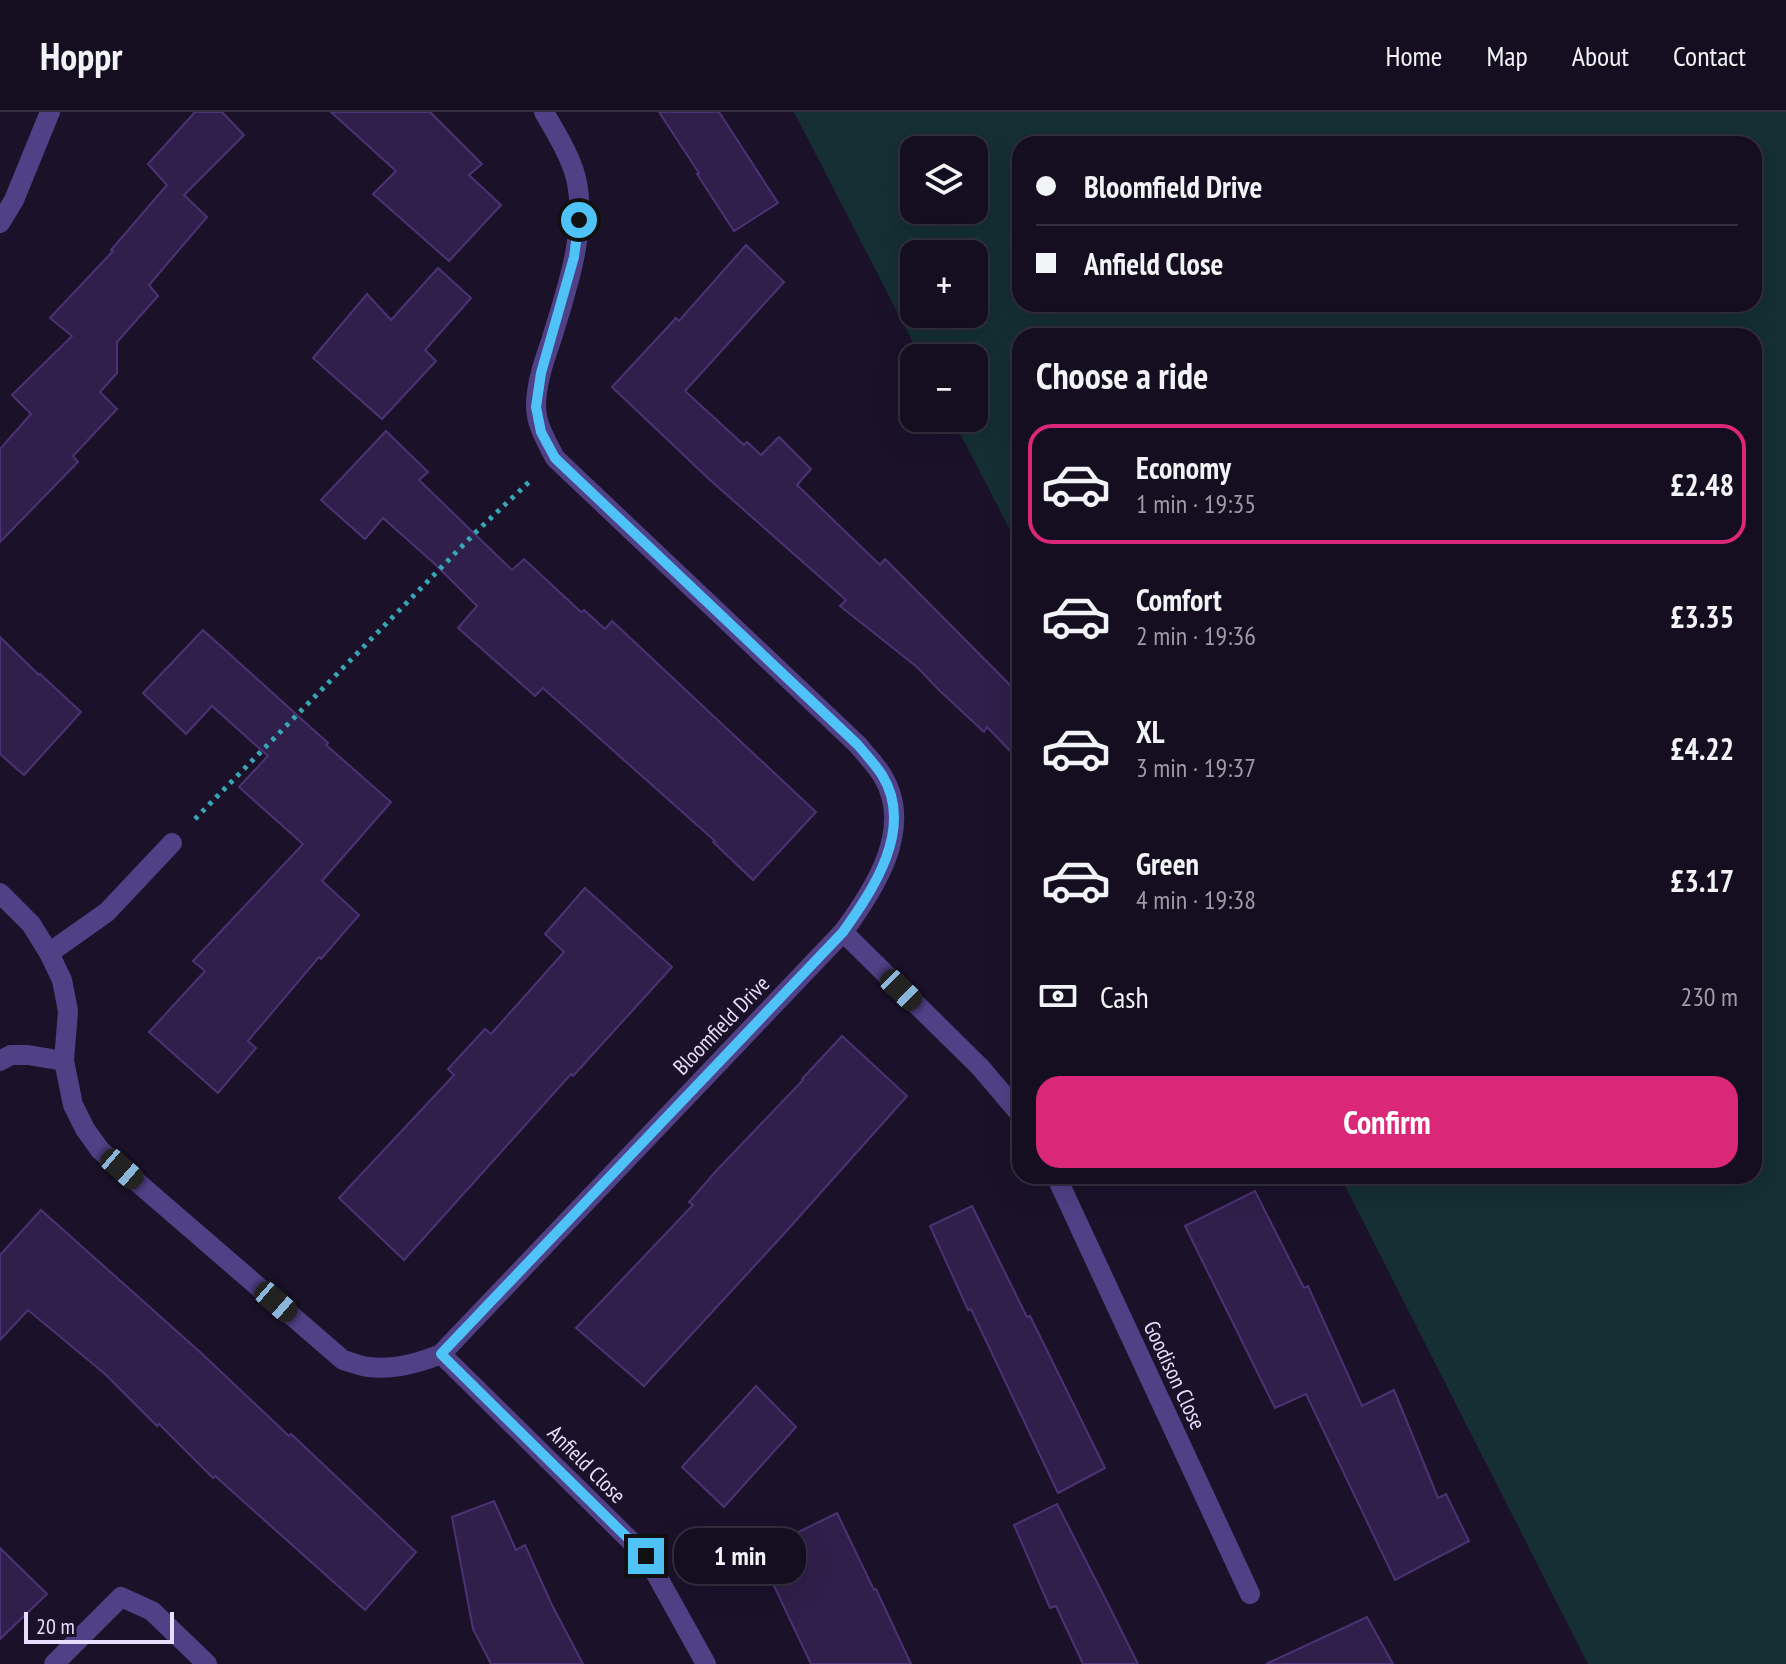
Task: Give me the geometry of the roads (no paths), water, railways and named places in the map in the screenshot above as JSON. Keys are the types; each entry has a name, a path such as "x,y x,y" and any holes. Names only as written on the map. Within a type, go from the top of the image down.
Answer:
{"street":[{"path":"0,223 14,200 50,112"},
{"name":"Bloomfield Drive","path":"441,1354 843,932 873,888 885,861 893,823 892,800 883,777 858,745 555,458 541,432 536,407 541,373 574,257 579,220 576,179 560,139 544,112"},
{"path":"49,953 107,912 172,843"},
{"path":"0,893 31,924 62,980 68,1011 64,1061 73,1105 100,1150 343,1360 368,1367 393,1366 422,1362 441,1354"},
{"path":"843,932 980,1067 1012,1105"},
{"path":"0,1061 11,1055 28,1055 64,1061"},
{"name":"Goodison Close","path":"1060,1184 1250,1594"},
{"name":"Anfield Close","path":"441,1354 646,1556 706,1664"},
{"path":"54,1664 121,1597 152,1611 207,1664"}]}
